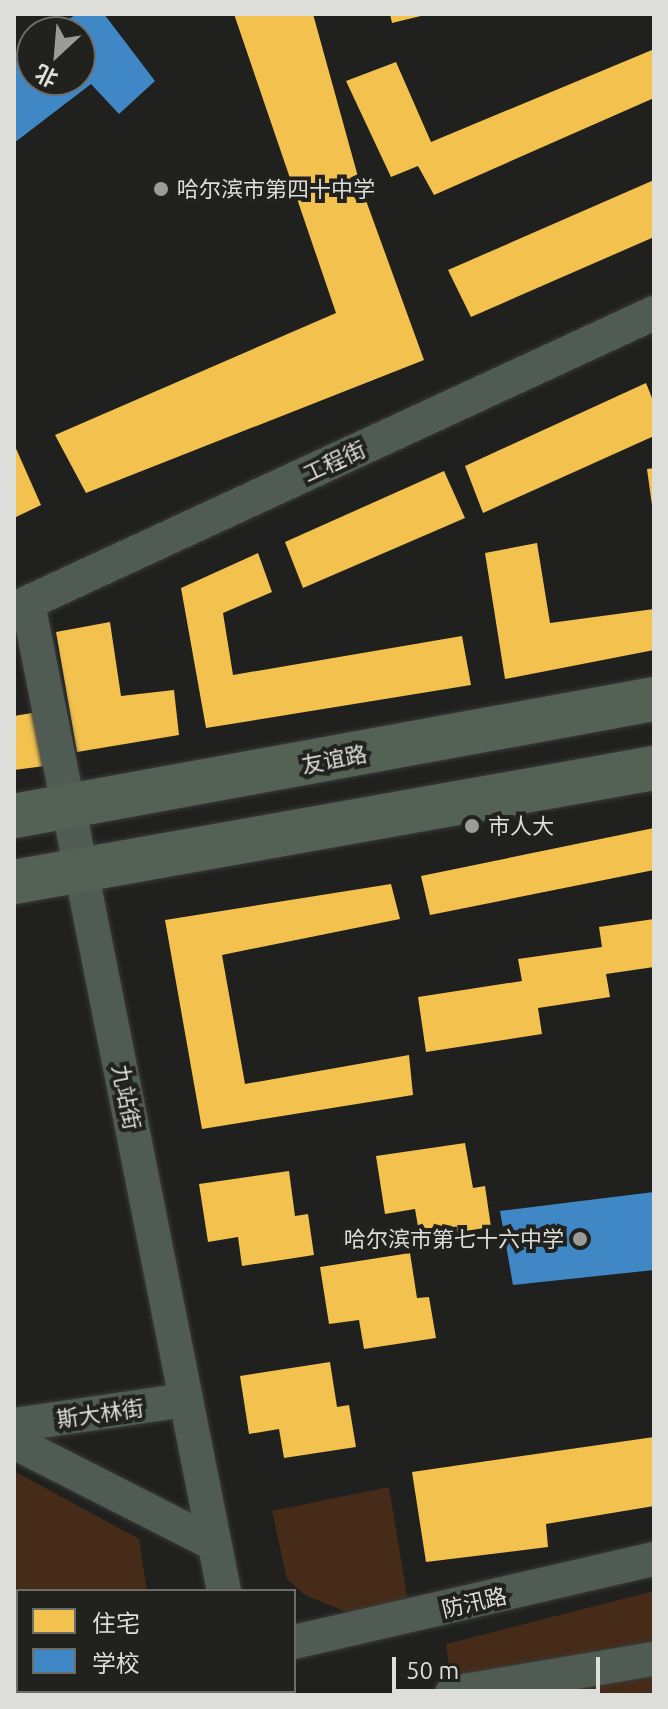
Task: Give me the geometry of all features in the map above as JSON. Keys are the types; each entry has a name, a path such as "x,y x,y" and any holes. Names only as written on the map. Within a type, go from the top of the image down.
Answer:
{"highway":[{"name":"友谊路","path":"14,816 654,699"},
{"path":"14,882 84,872 654,768"}],"street":[{"name":"工程街","path":"21,606 654,313"},
{"name":"九站街","path":"21,606 71,808 224,1589"},
{"name":"斯大林街","path":"14,1425 186,1400"},
{"path":"14,1442 214,1544"},
{"name":"防汛路","path":"296,1642 654,1559"},
{"path":"452,1693 654,1659"}],"shaded area":[{"path":"14,1471 139,1539 147,1589 16,1589 16,1693 163,1695 14,1695"},
{"path":"389,1487 408,1602 349,1613 305,1595 287,1579 272,1511"},
{"path":"654,1591 654,1695 453,1695 446,1644"}],"building: 住宅":[{"path":"234,14 313,14 360,184 424,360 86,493 55,435 336,313"},
{"path":"390,14 424,14 425,15 392,23"},
{"path":"652,50 654,98 434,195 418,166 391,177 346,81 396,62 431,142"},
{"path":"654,180 654,237 471,317 448,270"},
{"path":"646,383 654,403 654,436 483,513 465,466"},
{"path":"14,444 41,505 14,518"},
{"path":"654,468 654,505 652,505 647,469"},
{"path":"444,471 465,518 303,588 285,542"},
{"path":"537,543 550,623 654,609 654,650 505,679 485,553"},
{"path":"258,553 272,592 223,613 233,675 462,636 471,685 206,728 181,588"},
{"path":"110,622 121,696 174,690 179,735 77,752 56,632"},
{"path":"49,710 60,764 14,770 14,716"},
{"path":"654,828 654,870 430,915 421,876"},
{"path":"391,884 400,919 222,955 245,1084 409,1055 413,1095 202,1129 165,920"},
{"path":"654,919 654,967 606,974 610,997 538,1008 542,1034 426,1052 418,997 522,981 518,959 602,947 599,927"},
{"path":"465,1143 473,1188 485,1186 491,1227 420,1238 415,1209 385,1214 376,1156"},
{"path":"289,1171 295,1216 308,1214 314,1255 242,1266 238,1237 208,1242 199,1184"},
{"path":"410,1253 417,1298 429,1297 436,1338 364,1349 359,1320 329,1324 320,1267"},
{"path":"330,1362 337,1407 349,1405 356,1447 284,1458 279,1429 249,1434 240,1376"},
{"path":"654,1437 654,1506 546,1524 548,1547 426,1562 412,1472"}],"building: 学校":[{"path":"104,14 155,81 119,114 96,89 96,16 73,16"},
{"path":"16,60 16,96 75,96 14,143"},
{"path":"654,1192 654,1270 513,1285 500,1211"}],"place":[{"name":"哈尔滨市第四十中学","path":"161,189"},
{"name":"市人大","path":"472,826"},
{"name":"哈尔滨市第七十六中学","path":"580,1239"}]}
